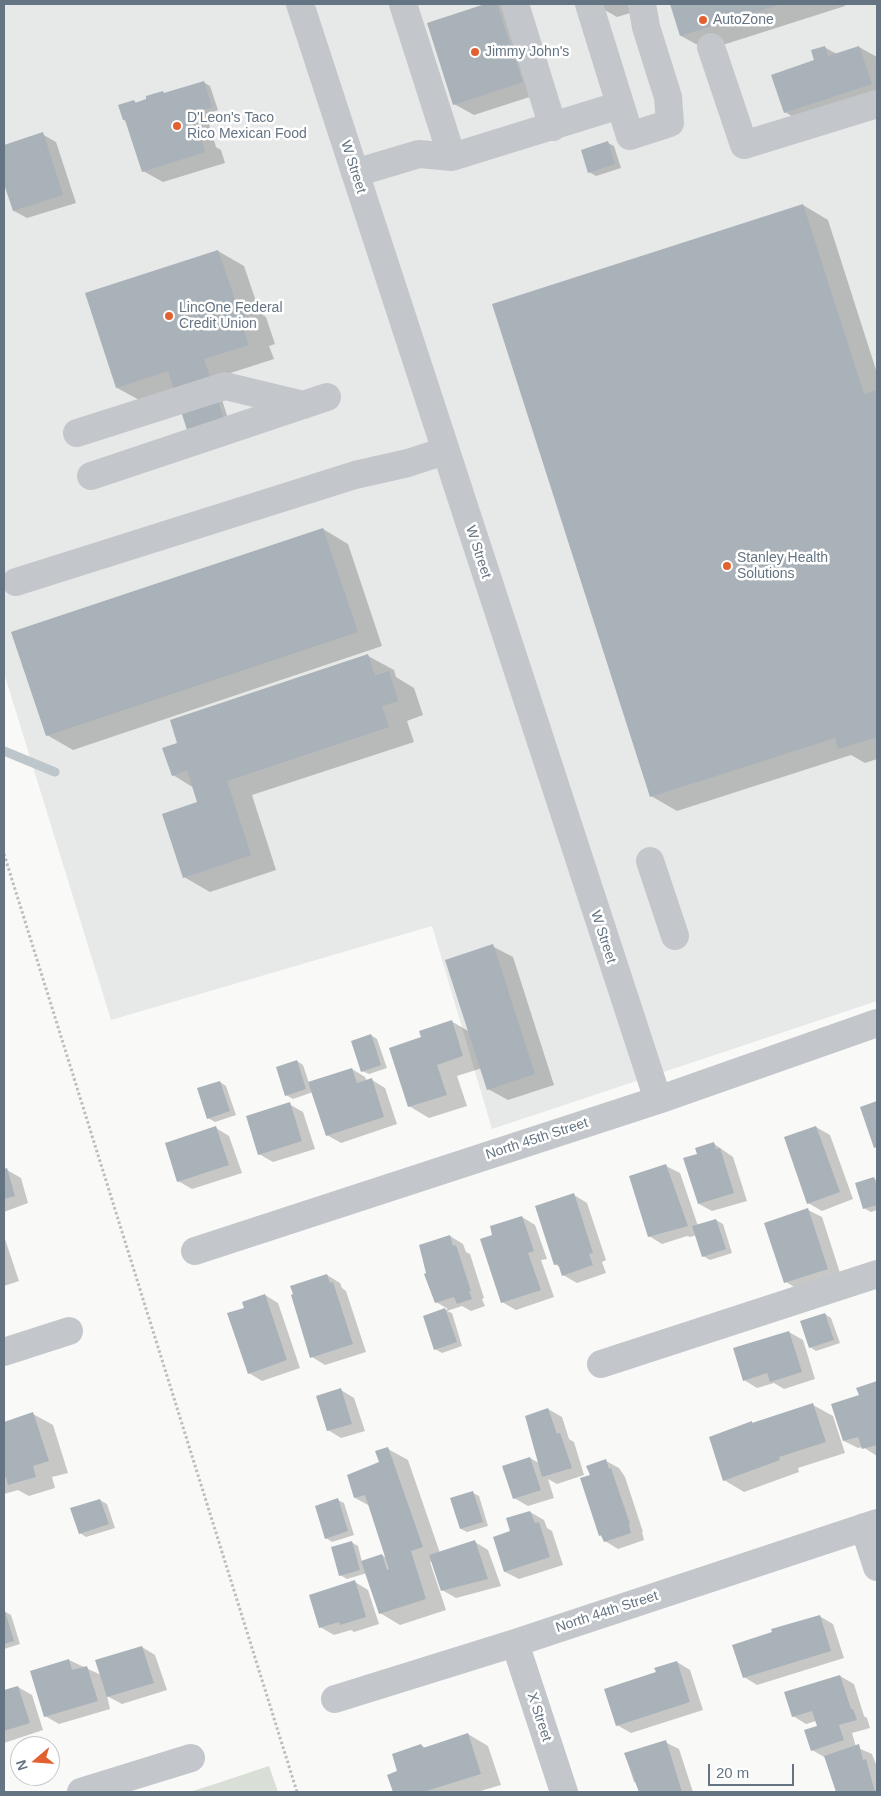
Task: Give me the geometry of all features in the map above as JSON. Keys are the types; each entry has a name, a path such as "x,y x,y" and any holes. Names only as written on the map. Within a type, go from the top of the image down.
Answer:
{"street":[{"name":"W Street","path":"300,4 658,1100"},
{"path":"403,4 452,157"},
{"path":"515,4 553,127"},
{"path":"589,4 630,136 670,123 668,97 646,27 642,4"},
{"path":"711,47 744,144 877,104"},
{"path":"355,173 419,154 452,157 620,105"},
{"path":"77,433 225,386 316,401 91,476"},
{"path":"16,582 355,475 408,463 445,451"},
{"path":"650,861 675,936"},
{"name":"North 45th Street","path":"195,1251 658,1100 877,1024"},
{"path":"601,1364 877,1274"},
{"path":"4,1352 69,1331"},
{"path":"871,1525 877,1567"},
{"name":"North 44th Street","path":"335,1699 515,1643 871,1525"},
{"name":"X Street","path":"515,1643 564,1792"},
{"path":"81,1792 190,1758"}],"path":[{"path":"4,854 297,1792"}],"shaded area":[{"path":"4,4 877,4 877,1001 492,1129 432,926 111,1020 4,673"},
{"path":"269,1766 278,1792 190,1792 224,1781"}],"building":[{"name":"Jimmy John's","path":"485,4 497,4 523,82 453,105 427,23"},
{"name":"AutoZone","path":"670,4 781,4 680,36"},
{"path":"825,46 828,56 859,46 872,84 784,113 771,75 814,60 811,50"},
{"path":"204,81 212,107 190,114 198,138 201,137 205,152 142,172 125,120 123,120 118,105 134,100 135,103 146,99 146,96 163,91 164,93"},
{"path":"43,132 63,195 13,211 4,184 4,145"},
{"path":"608,141 615,164 588,173 581,150"},
{"name":"Stanley Health Solutions","path":"803,204 864,394 877,390 877,737 838,749 835,738 650,797 492,304"},
{"name":"LincOne Federal Credit Union","path":"218,250 236,302 241,300 250,329 244,331 249,345 204,359 227,428 190,439 168,371 116,388 85,293"},
{"path":"323,528 358,632 46,736 11,632"},
{"path":"368,654 375,676 389,671 398,701 382,706 389,727 227,781 251,855 183,878 162,814 197,802 187,770 172,776 162,748 177,743 170,720"},
{"path":"493,944 535,1074 487,1090 445,960"},
{"path":"452,1020 463,1056 437,1065 447,1095 408,1107 389,1048 421,1037 419,1031"},
{"path":"371,1034 381,1065 361,1072 351,1041"},
{"path":"297,1060 306,1089 285,1096 276,1067"},
{"path":"352,1068 357,1083 372,1078 384,1117 326,1136 308,1082"},
{"path":"220,1081 230,1111 207,1119 197,1088"},
{"path":"877,1101 877,1147 874,1148 860,1107"},
{"path":"290,1102 302,1141 258,1155 246,1116"},
{"path":"216,1126 229,1165 177,1182 165,1143"},
{"path":"816,1126 840,1192 807,1204 784,1137"},
{"path":"714,1142 716,1149 720,1148 734,1193 698,1204 683,1158 697,1154 695,1148"},
{"path":"666,1164 688,1226 648,1237 629,1176"},
{"path":"7,1168 15,1196 4,1199 4,1169"},
{"path":"874,1177 877,1188 877,1205 863,1209 855,1183"},
{"path":"574,1193 593,1253 589,1254 593,1265 562,1276 558,1264 554,1265 535,1206"},
{"path":"808,1208 828,1269 784,1283 764,1223"},
{"path":"522,1216 534,1251 528,1253 541,1290 501,1303 480,1239 492,1235 490,1226"},
{"path":"716,1219 726,1249 702,1257 692,1226"},
{"path":"450,1235 453,1246 456,1245 472,1299 457,1304 454,1297 435,1303 424,1274 426,1273 419,1245"},
{"path":"327,1274 330,1283 333,1282 353,1344 310,1358 290,1286"},
{"path":"265,1294 287,1360 248,1374 227,1313 244,1308 242,1302"},
{"path":"445,1308 457,1342 434,1350 423,1316"},
{"path":"825,1313 834,1340 809,1348 800,1321"},
{"path":"789,1331 802,1372 770,1382 767,1373 743,1381 733,1348"},
{"path":"877,1381 877,1445 862,1449 858,1437 843,1441 831,1404 859,1395 856,1388"},
{"path":"341,1388 352,1424 327,1431 316,1396"},
{"path":"813,1403 826,1442 779,1457 780,1460 723,1481 709,1437 752,1421 752,1423"},
{"path":"548,1408 557,1434 560,1433 572,1468 542,1477 525,1416"},
{"path":"33,1412 49,1461 33,1466 36,1477 8,1485 6,1477 4,1477 4,1422"},
{"path":"388,1447 423,1547 411,1551 426,1599 379,1614 361,1561 382,1554 387,1570 389,1569 365,1495 354,1498 347,1475 379,1462 375,1451"},
{"path":"530,1457 541,1490 513,1499 502,1466"},
{"path":"606,1459 609,1469 611,1468 630,1524 631,1533 604,1542 601,1535 599,1536 580,1478 590,1475 586,1466"},
{"path":"473,1491 483,1522 460,1529 450,1498"},
{"path":"338,1498 348,1531 325,1539 315,1506"},
{"path":"100,1499 109,1524 79,1534 70,1508"},
{"path":"530,1511 535,1523 539,1522 550,1557 504,1572 493,1537 510,1531 506,1518"},
{"path":"475,1540 488,1579 441,1591 429,1555"},
{"path":"352,1541 360,1570 339,1576 331,1547"},
{"path":"355,1580 366,1617 340,1625 339,1622 319,1628 309,1595"},
{"path":"4,1608 14,1641 4,1644"},
{"path":"820,1615 831,1651 743,1678 732,1645 772,1632 771,1629"},
{"path":"142,1646 154,1683 107,1697 95,1660"},
{"path":"69,1659 72,1670 87,1666 98,1701 44,1717 30,1671"},
{"path":"677,1661 690,1702 616,1726 604,1689 656,1672 654,1668"},
{"path":"840,1675 851,1709 853,1709 857,1720 839,1725 844,1740 811,1751 804,1730 817,1726 812,1711 792,1717 784,1692"},
{"path":"18,1686 30,1723 4,1731 4,1690"},
{"path":"468,1733 481,1774 423,1792 393,1792 387,1775 397,1771 392,1754 421,1744 423,1748"},
{"path":"666,1740 682,1792 639,1792 624,1753"},
{"path":"859,1744 863,1760 866,1759 875,1792 836,1792 824,1756"}],"waterway":[{"path":"4,751 55,772"}],"place":[{"name":"AutoZone","path":"703,20"},
{"name":"Jimmy John's","path":"475,52"},
{"name":"D'Leon's Taco Rico Mexican Food","path":"177,126"},
{"name":"LincOne Federal Credit Union","path":"169,316"},
{"name":"Stanley Health Solutions","path":"727,566"}]}
